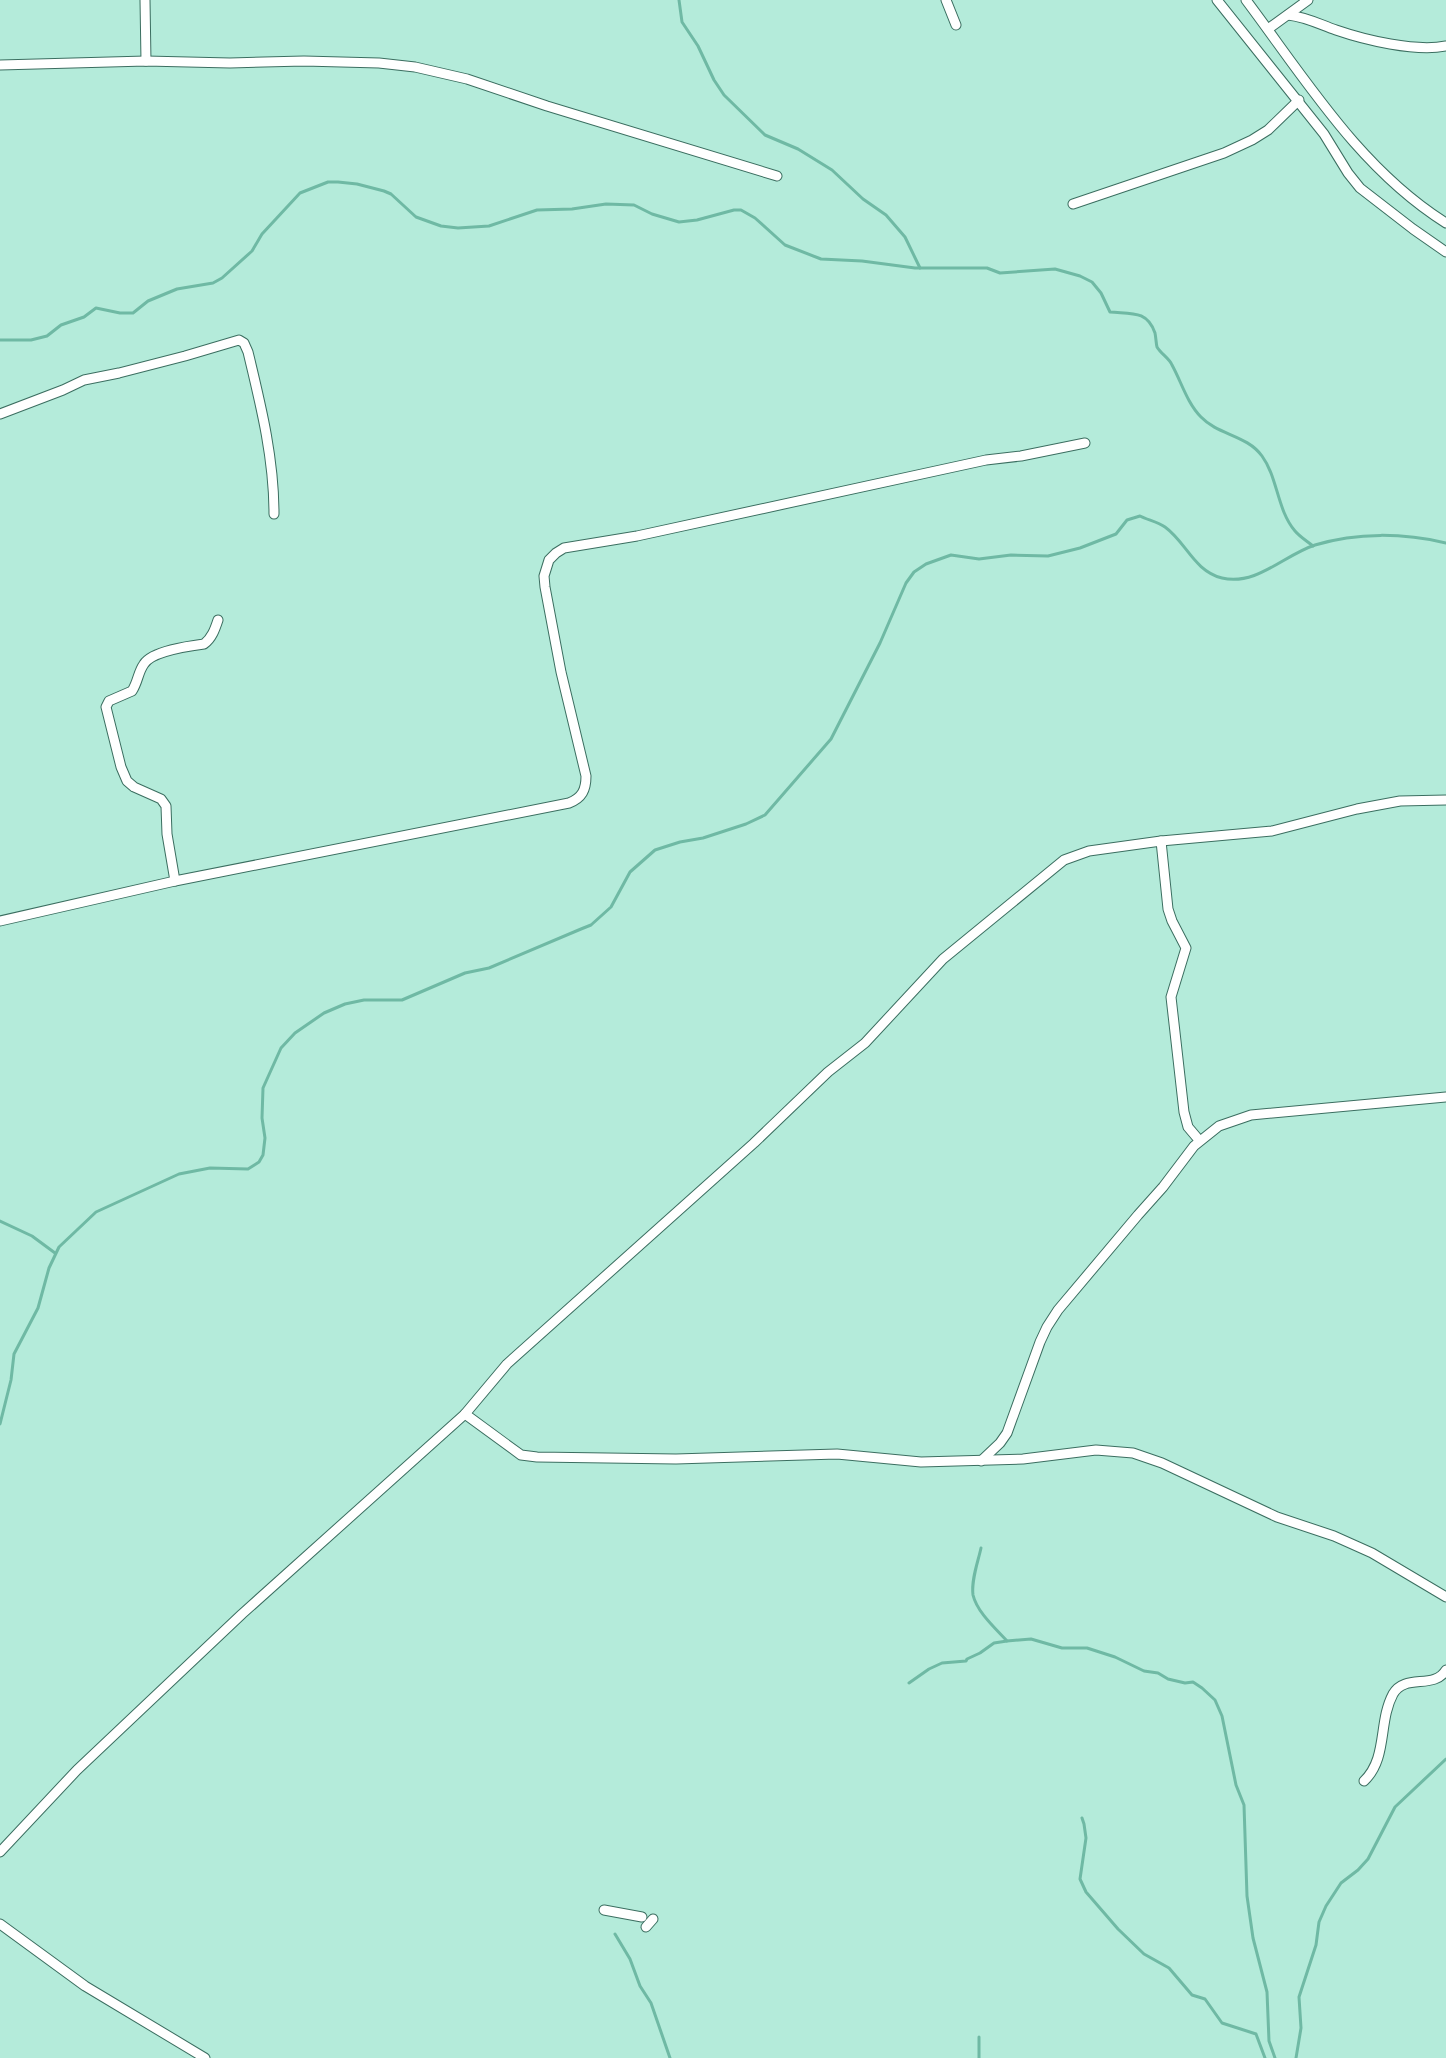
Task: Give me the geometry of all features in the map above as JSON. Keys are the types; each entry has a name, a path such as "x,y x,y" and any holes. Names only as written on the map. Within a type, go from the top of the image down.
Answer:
{"street":[{"path":"145,0 146,61"},
{"path":"946,0 956,25"},
{"path":"1217,0 1299,100 1360,188 1413,230 1446,252"},
{"path":"1246,0 1364,155 1396,186 1446,223"},
{"path":"1268,29 1308,0"},
{"path":"1287,15 1305,17 1333,29 1382,43 1424,47 1446,46"},
{"path":"0,65 146,61 230,63 304,61 379,63 415,67 466,79 777,177"},
{"path":"1073,204 1224,153 1268,130 1299,100"},
{"path":"0,414 84,380 119,374 239,339 244,343 248,352 264,421 273,472 274,514"},
{"path":"0,910 1,921 175,881 577,800 586,787 586,776 561,672 544,576 549,560 556,552 564,548 637,536 986,460 1022,456 1084,443"},
{"path":"175,881 167,834 166,806 161,799 134,787 127,781 106,707 109,701 136,686 144,664 150,658 204,644 213,633 218,620"},
{"path":"0,1852 77,1770 242,1614 465,1414 507,1364 754,1143 828,1072 865,1043 943,959 1071,856 1089,851 1161,841 1272,831 1386,803 1446,800"},
{"path":"1161,841 1168,909 1186,948 1171,997 1184,1112 1188,1128 1199,1140"},
{"path":"981,1461 1000,1443 1007,1432 1047,1327 1199,1140 1219,1126 1251,1115 1446,1097"},
{"path":"465,1414 521,1455 537,1457 676,1459 837,1454 921,1462 1023,1459 1096,1450 1133,1453 1162,1463 1277,1517 1334,1536 1372,1553 1446,1597"},
{"path":"1364,1781 1373,1772 1378,1757 1393,1694 1408,1683 1434,1680 1446,1670"},
{"path":"604,1910 642,1917"},
{"path":"645,1927 653,1919"},
{"path":"0,1924 85,1986 205,2058"}],"waterway":[{"path":"679,0 682,22 698,46 714,80 724,95 765,135 798,149 832,170 863,199 886,215 905,237 920,268"},
{"path":"0,340 31,340 47,336 61,325 84,317 96,308 133,313 148,301 177,289 213,283 222,278 252,251 262,234 300,193 328,182 357,184 384,191 391,194 416,217 441,226 458,228 489,226 537,210 572,209 606,204 634,205 652,214 679,222 741,210 755,218 785,245 821,259 862,261 915,268 987,268 1000,273 1055,269 1092,282 1101,293 1110,312 1131,313 1148,320 1155,333 1157,347 1171,363 1188,399 1201,417 1216,428 1249,444 1262,456 1289,523 1313,546"},
{"path":"0,1424 11,1380 14,1354 38,1308 49,1268 59,1247 96,1212 179,1174 210,1168 248,1169 259,1162 263,1155 265,1138 262,1118 263,1088 281,1048 295,1033 324,1013 345,1004 364,1000 402,1000 465,973 489,968 591,925 611,907 630,872 655,850 703,838 746,824 765,815 831,739 880,643 906,583 914,572 926,564 951,555 979,559 1011,555 1048,556 1080,548 1116,534 1127,520 1140,516 1165,527 1197,563 1222,578 1247,578 1315,545 1347,538 1380,535 1414,537 1446,543"},
{"path":"0,1221 32,1236 55,1253"},
{"path":"981,1548 974,1577 973,1595 982,1614 1007,1641"},
{"path":"909,1683 942,1663 966,1661 994,1643 1031,1639 1062,1648 1087,1648 1115,1657 1144,1671 1158,1673 1168,1679 1185,1683 1193,1682 1215,1700 1222,1716 1236,1785 1244,1805 1247,1896 1253,1938 1267,1992 1269,2041 1275,2058"},
{"path":"1296,2058 1301,2028 1299,1997 1316,1945 1319,1922 1326,1906 1341,1883 1368,1859 1395,1807 1446,1759"},
{"path":"1082,1818 1086,1838 1080,1879 1086,1892 1118,1929 1144,1954 1169,1968 1192,1995 1205,1999 1222,2023 1256,2034 1265,2058"},
{"path":"615,1934 630,1959 640,1986 651,2003 670,2058"},
{"path":"979,2037 979,2058"}]}
